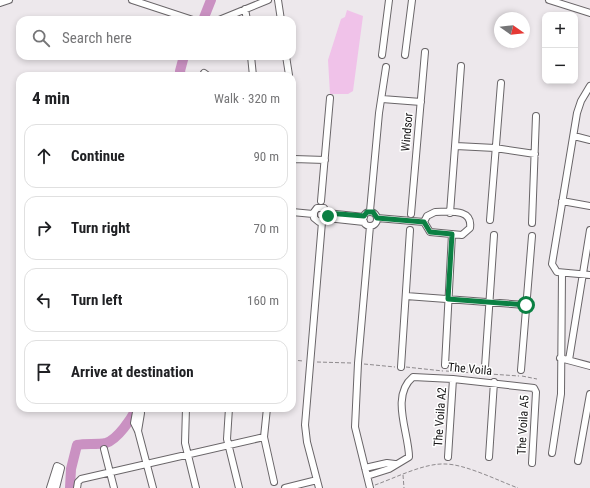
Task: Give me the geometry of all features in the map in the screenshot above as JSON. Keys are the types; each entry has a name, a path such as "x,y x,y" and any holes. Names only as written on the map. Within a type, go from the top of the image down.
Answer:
{"street":[{"path":"0,3 9,0"},
{"path":"132,0 180,16"},
{"path":"228,16 268,0"},
{"path":"278,0 280,16"},
{"path":"382,55 389,0"},
{"path":"405,55 412,0"},
{"path":"548,0 590,13"},
{"path":"245,9 246,16"},
{"name":"Windsor","path":"411,214 425,52"},
{"path":"251,60 253,72"},
{"path":"287,60 289,72"},
{"path":"450,212 461,66"},
{"path":"364,219 370,211 379,113 386,67"},
{"path":"490,220 501,82"},
{"path":"587,275 562,273 555,270 552,264 577,113 581,100 590,86"},
{"path":"321,200 330,98"},
{"path":"382,99 421,102"},
{"path":"532,223 536,116"},
{"path":"574,136 590,140"},
{"path":"456,146 495,148 535,154"},
{"path":"296,159 324,160"},
{"path":"562,201 590,206"},
{"path":"313,214 319,208 324,208 325,218 305,425 307,442 319,488"},
{"path":"370,211 375,214 377,218"},
{"path":"296,212 313,214"},
{"path":"450,212 463,213 467,215 470,220 470,228 465,234 430,232 424,222 431,214 450,212"},
{"path":"313,214 315,220 325,218 364,219 370,226 358,363 355,427 369,487"},
{"path":"377,218 424,222"},
{"path":"370,226 376,223 377,218"},
{"path":"401,367 410,230"},
{"path":"570,360 587,275 590,230"},
{"path":"445,365 452,234"},
{"path":"485,367 494,235"},
{"path":"522,370 532,236"},
{"path":"552,453 560,400 562,273"},
{"path":"406,296 526,305"},
{"path":"560,358 590,366"},
{"name":"The Voila","path":"395,464 406,460 409,457 402,412 403,398 407,383 413,377 494,382 534,388"},
{"name":"The Voila A2","path":"448,458 453,379"},
{"path":"489,457 494,382"},
{"name":"The Voila A5","path":"532,463 536,392 534,388"},
{"path":"578,461 590,394"},
{"path":"186,412 185,436 196,488"},
{"path":"229,412 228,445 239,488"},
{"path":"267,412 264,437 274,482"},
{"path":"138,431 154,488"},
{"path":"77,488 78,482 81,479 264,437"},
{"path":"104,449 114,488"},
{"path":"365,468 387,462 395,464"},
{"path":"367,476 389,469 395,464"},
{"path":"50,488 57,466 61,468 56,488"},
{"path":"285,488 317,480"}],"path":[{"path":"296,360 358,363 537,379"},
{"path":"369,487 434,464 447,463 518,488"},
{"path":"403,475 404,488"}],"shaded area":[{"path":"347,10 363,16 353,91 348,94 330,94 328,60 341,19 345,17"}],"waterway":[{"path":"205,16 211,0"},
{"path":"180,72 183,60"},
{"path":"70,488 71,469 77,445 102,444 111,441 124,428 135,412"}],"route":[{"path":"328,216 327,213 364,216 370,211 374,212 377,218 424,222 425,226 430,232 452,234 448,299 526,305"}]}
